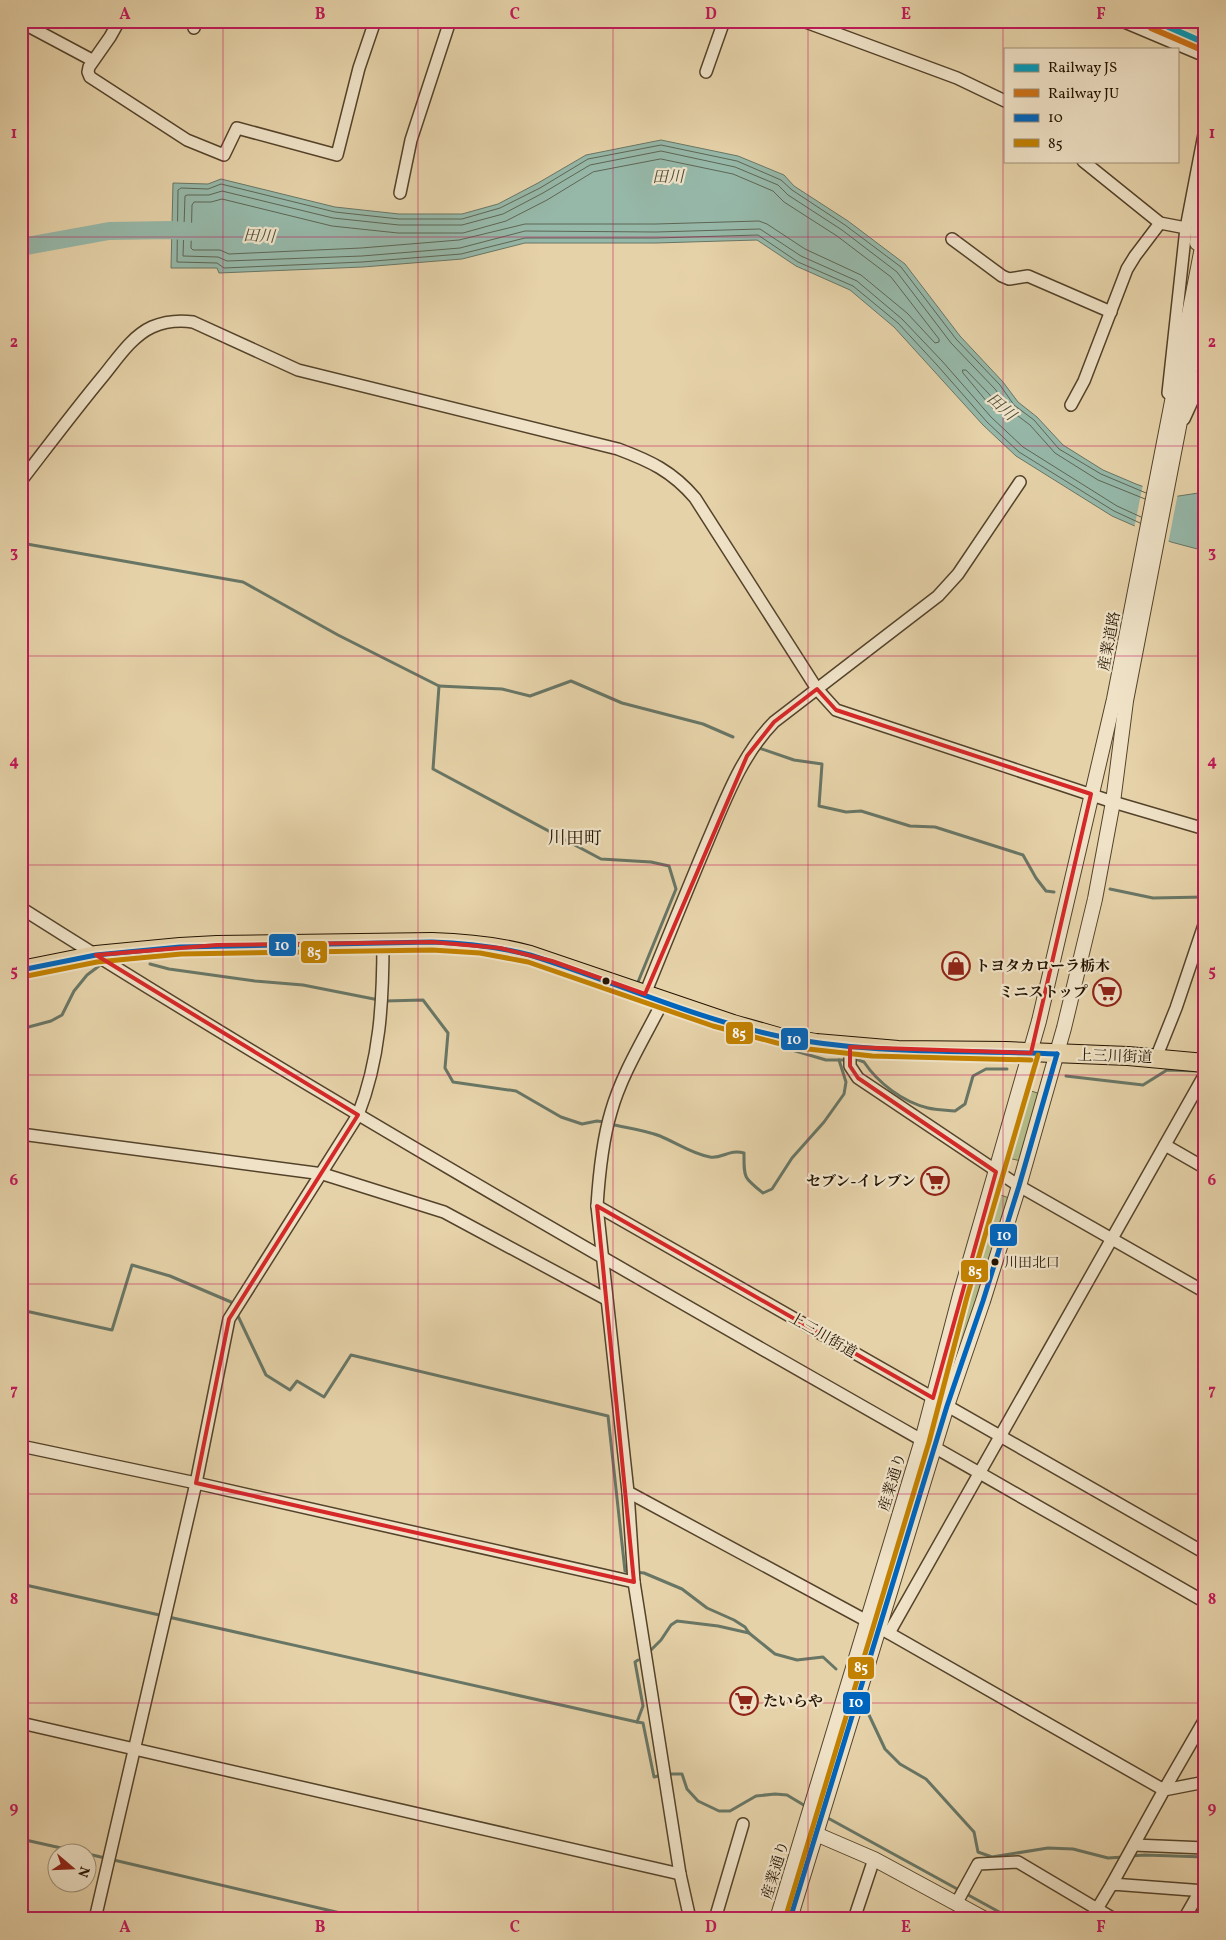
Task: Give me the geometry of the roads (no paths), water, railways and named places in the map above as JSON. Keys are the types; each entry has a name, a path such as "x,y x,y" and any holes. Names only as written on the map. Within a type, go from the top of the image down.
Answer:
{"main road":[{"name":"上三川街道","path":"21,970 138,950 217,945 383,942 450,943 518,952 552,961 663,1001 756,1031 798,1040 850,1047 898,1050 1156,1058 1205,1063"}],"street":[{"path":"36,21 32,28 92,60"},
{"path":"119,21 110,37 92,60 88,72 90,76 187,140 224,156 237,128 337,156 359,68 375,21"},
{"path":"400,193 411,140 450,21"},
{"path":"706,72 724,21"},
{"path":"803,21 957,78 1004,101"},
{"path":"1122,21 1163,44 1177,48"},
{"path":"1178,48 1205,56"},
{"path":"1171,436 1186,228 1205,129"},
{"path":"1084,162 1160,224 1186,228"},
{"path":"1201,296 1200,206 1205,181"},
{"path":"1071,405 1084,381 1127,270 1134,256 1160,224"},
{"name":"産業道路","path":"1057,1054 1095,900 1113,802 1149,550 1201,296 1205,232"},
{"path":"952,240 1002,276 1009,278 1028,276 1111,312"},
{"path":"21,481 84,399 124,350 141,334 152,327 165,323 179,320 194,322 298,370 618,449 660,466 684,485 704,510 817,689 836,710 1113,802 1205,829"},
{"path":"1171,436 1195,394 1205,362"},
{"path":"645,994 735,776 755,743 774,722 938,596 958,574 1020,482"},
{"name":"産業道路","path":"1031,1053 1149,550"},
{"path":"21,908 96,956 358,1115 1205,1602"},
{"path":"1156,1058 1176,1008 1205,922"},
{"path":"95,1919 196,1483 229,1319 323,1174 358,1115 369,1088 379,1034 383,993 383,942"},
{"path":"663,1001 620,1087 611,1113 600,1165 597,1206 628,1492 634,1582 680,1874 690,1919"},
{"path":"850,1047 850,1066 858,1078 996,1172 1205,1292"},
{"name":"産業通り","path":"879,1627 922,1440 960,1295 1031,1053"},
{"name":"産業通り","path":"778,1919 811,1831 879,1627 947,1406 983,1301 1019,1186 1057,1054"},
{"path":"879,1627 980,1472 1205,1074"},
{"path":"21,1134 323,1174 444,1212 606,1299"},
{"path":"1165,1145 1205,1168"},
{"name":"上三川街道","path":"597,1206 1205,1553"},
{"path":"21,1446 196,1483 634,1582"},
{"path":"628,1492 879,1627 1164,1790 1205,1782"},
{"path":"1094,1914 1205,1719"},
{"path":"21,1723 680,1874"},
{"path":"715,1919 743,1824"},
{"path":"811,1831 874,1859 985,1919"},
{"name":"産業通り","path":"790,1919 811,1831"},
{"path":"1134,1845 1205,1848"},
{"path":"854,1919 874,1859"},
{"path":"956,1904 978,1864 1018,1862 1094,1914 1114,1919"},
{"path":"1112,1884 1203,1891 1184,1919"}],"water":[{"path":"661,140 738,156 784,175 794,186 848,221 905,264 960,336 1003,382 1018,402 1037,417 1063,445 1103,470 1172,497 1205,492 1205,551 1171,542 1112,516 1016,456 983,425 894,327 850,290 796,266 757,240 656,243 525,243 462,259 363,267 219,273 217,268 171,268 173,183 208,184 221,179 335,207 399,214 462,214 498,204 586,155"}],"waterway":[{"name":"田川","path":"21,247 109,231 172,230 195,232"},
{"path":"21,543 243,582 338,635 439,686 433,769 601,859 651,862 669,866 676,889 638,982"},
{"path":"439,686 502,689 530,696 571,681 622,703 703,724 733,737"},
{"path":"759,748 794,760 822,764 819,806 846,812 861,811 910,826 935,827 1023,855 1046,891 1054,892"},
{"path":"1110,889 1153,898 1205,897"},
{"path":"150,964 169,969 255,981 303,985 379,1000"},
{"path":"21,1029 51,1021 62,1015 74,991 87,975 99,966"},
{"path":"385,1001 423,1000 448,1033 445,1068 453,1082 516,1091 561,1117 582,1124 597,1121 604,1122"},
{"path":"642,1003 650,1006"},
{"path":"666,1012 721,1029"},
{"path":"755,1039 826,1060 844,1060"},
{"path":"856,1059 864,1062 876,1077 900,1096 919,1105 938,1110 955,1111 965,1104 973,1076 986,1069 1007,1069"},
{"path":"610,1124 654,1134 703,1156 718,1157 734,1152 744,1153 746,1176 763,1193 772,1189 792,1158 824,1122 844,1094 846,1082 839,1060"},
{"path":"1066,1076 1143,1085 1167,1070 1199,1071"},
{"path":"21,1310 112,1330 132,1265 170,1276 231,1302 233,1307"},
{"path":"237,1314 266,1375 290,1390 297,1381 324,1397 351,1355 608,1416 625,1571 644,1573 682,1589 707,1608 745,1627 749,1633 775,1654 797,1660 823,1657 836,1669"},
{"path":"21,1584 637,1722 643,1706 635,1662 638,1660"},
{"path":"649,1652 661,1640 671,1625 677,1621 718,1626 749,1633"},
{"path":"869,1715 885,1749 900,1764 926,1779 974,1832 978,1852 992,1857 1048,1848 1073,1849 1108,1858 1124,1857"},
{"path":"637,1722 643,1723 654,1777 658,1776"},
{"path":"671,1774 682,1774 687,1789 698,1801 719,1811 730,1811 756,1796 775,1794 787,1795 807,1807"},
{"path":"826,1817 1012,1919"},
{"path":"21,1839 48,1845"},
{"path":"98,1856 366,1919"},
{"path":"1130,1856 1205,1857"}],"rail line":[{"name":"JS","path":"1155,21 1205,43"},
{"name":"JU","path":"1151,28 1202,50"}],"place":[{"name":"トヨタカローラ栃木","path":"956,966"},
{"name":"ミニストップ","path":"1107,992"},
{"name":"セブン-イレブン","path":"935,1181"},
{"name":"川田北口","path":"995,1262"},
{"name":"たいらや","path":"744,1701"}],"district":[{"name":"川田町","path":"575,838"}]}
